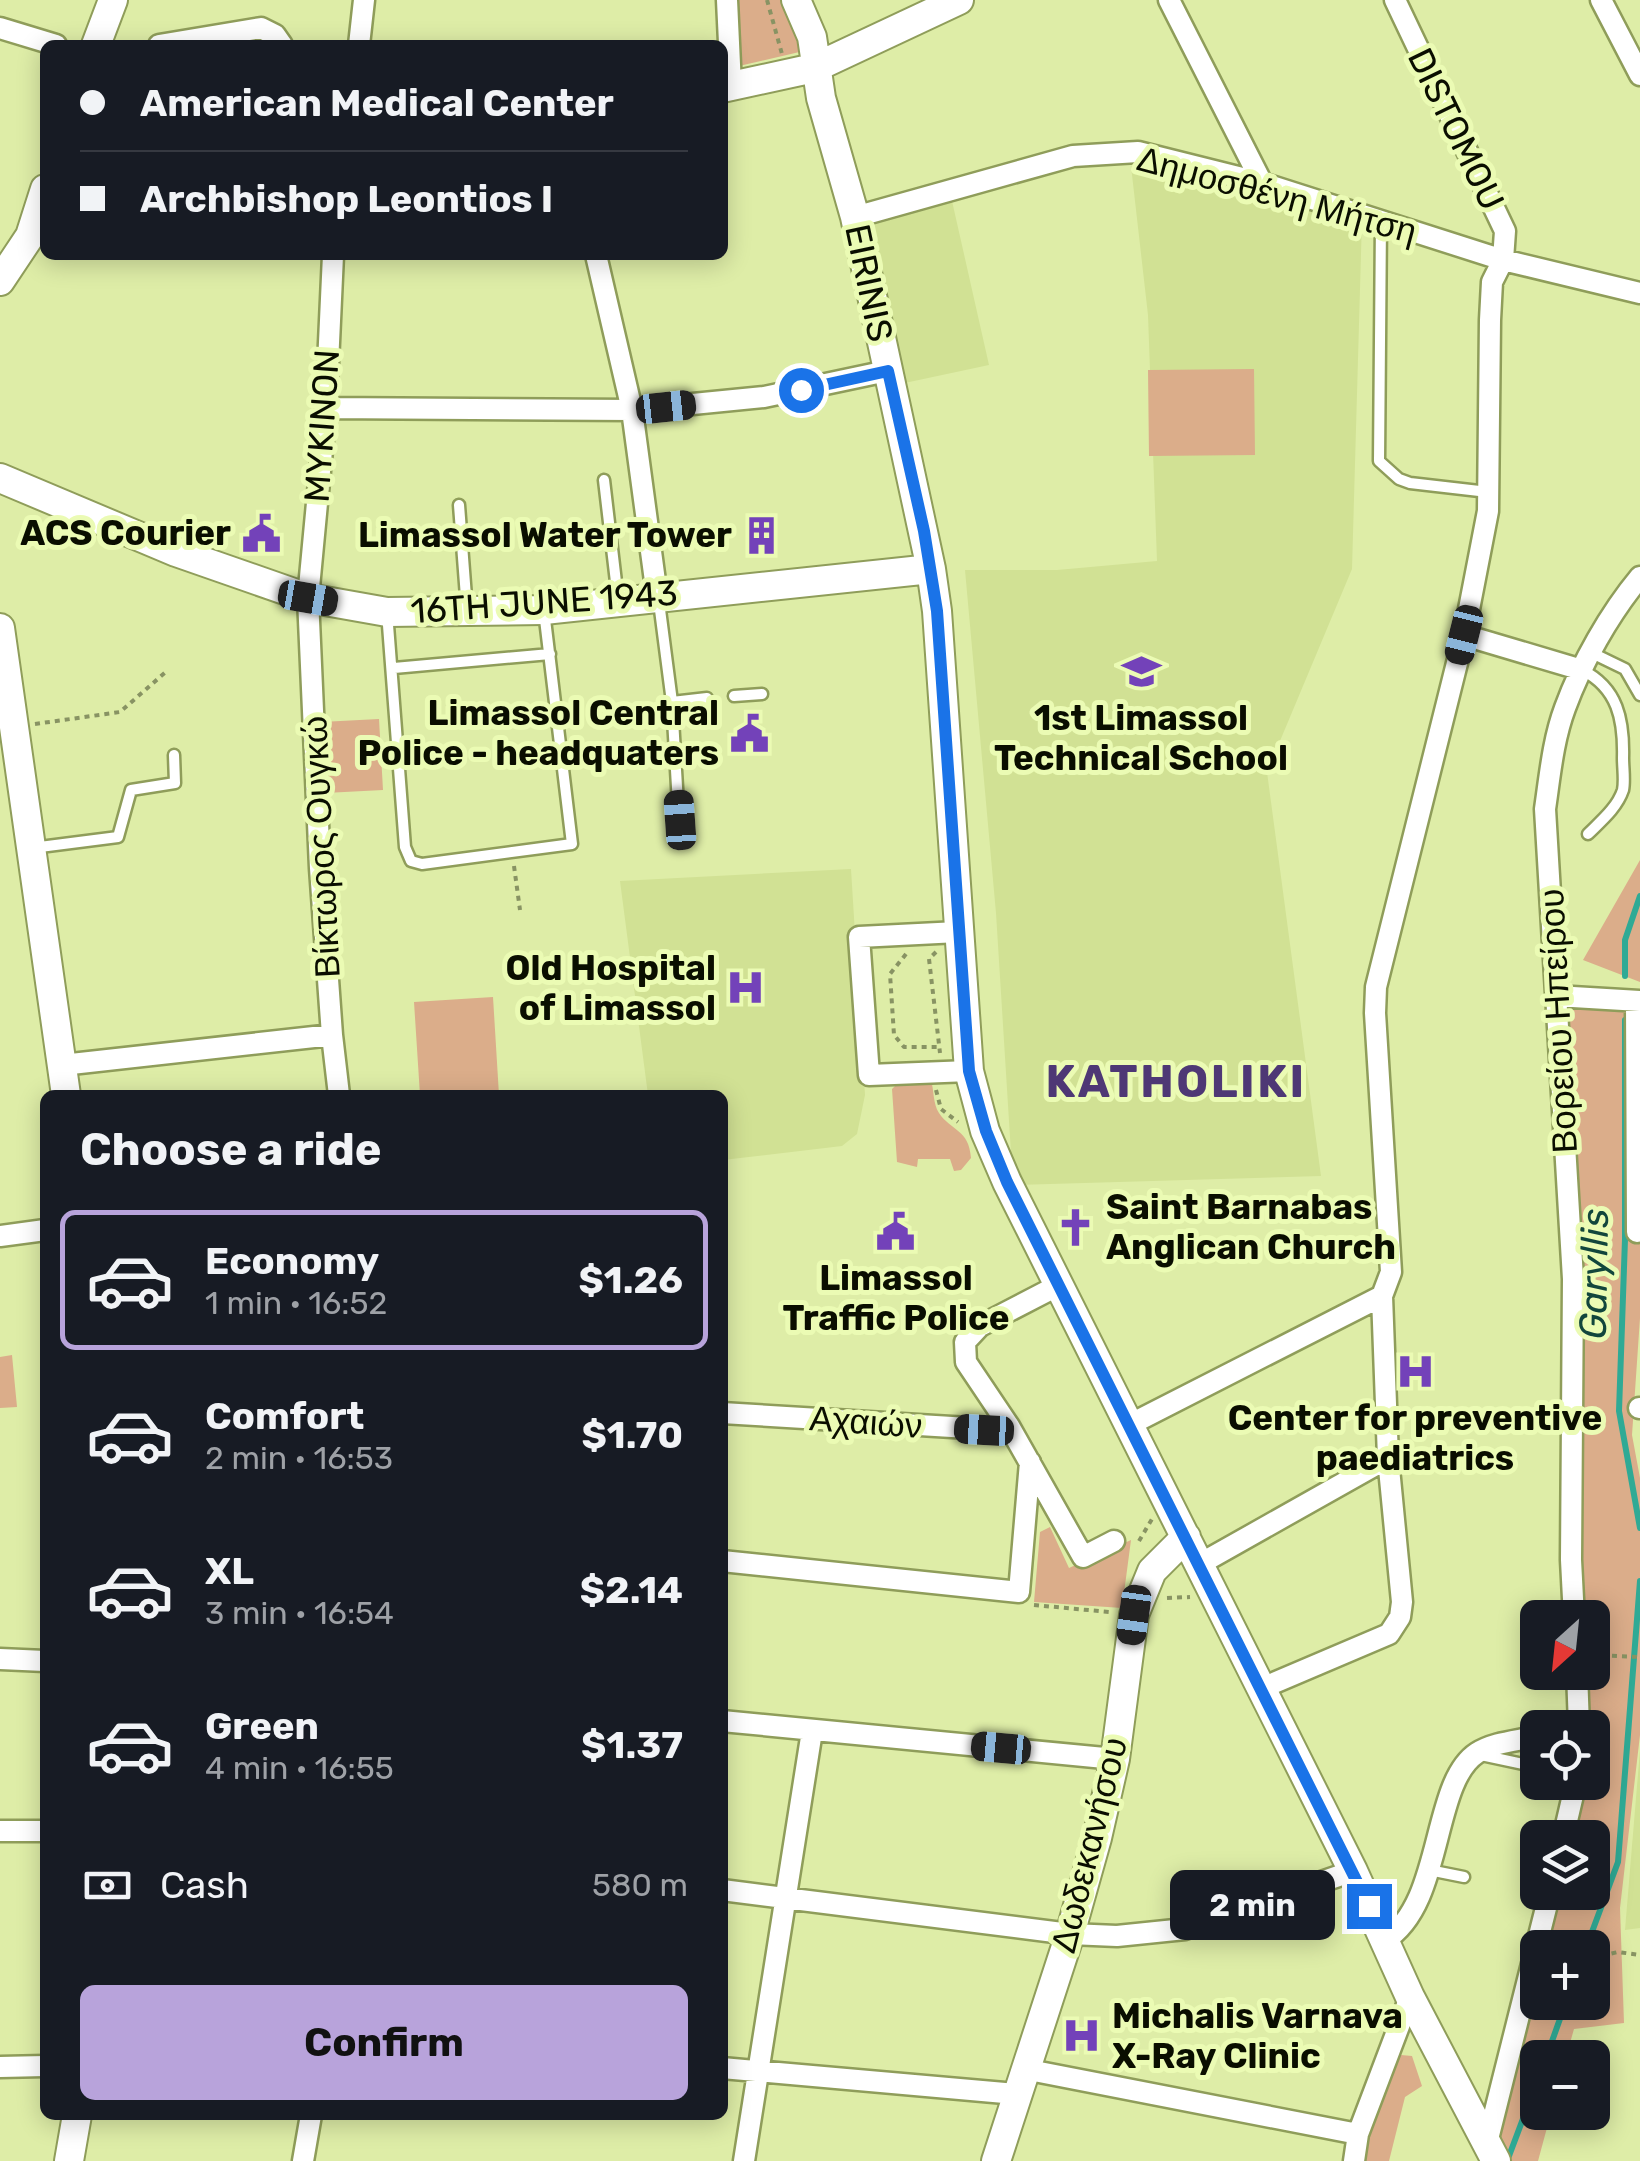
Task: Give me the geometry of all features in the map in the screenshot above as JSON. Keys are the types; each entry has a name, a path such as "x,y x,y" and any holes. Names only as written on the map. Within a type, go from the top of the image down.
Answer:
{"main road":[{"path":"98,40 113,0"},
{"name":"EIRINIS","path":"796,0 812,37 814,68 855,217 931,569 969,1071 992,1148 1353,1872 1410,1998 1491,2152"},
{"path":"728,87 814,68 959,0"},
{"path":"1,281 38,235"},
{"name":"16TH JUNE 1943","path":"0,478 162,547 308,598 387,612 544,610 931,569"},
{"path":"0,628 65,1090"},
{"name":"Δωδεκανήσου","path":"996,2161 1098,1838 1115,1759 1134,1615 1152,1572 1186,1537"},
{"path":"68,2161 75,2120"}],"street":[{"path":"360,40 364,0"},
{"path":"728,0 728,40"},
{"path":"1169,0 1262,183"},
{"name":"DISTOMOU","path":"1394,0 1505,231 1502,260"},
{"path":"1601,0 1640,75"},
{"path":"0,28 40,40"},
{"path":"189,40 262,28 278,40"},
{"name":"Δημοσθένη Μήτση","path":"855,217 1073,156 1138,152 1262,183 1502,260 1640,294"},
{"name":"MYKINON","path":"308,598 326,408 332,260"},
{"path":"597,260 632,410 657,596"},
{"path":"1262,1688 1390,1634 1396,1628 1402,1602 1388,1458 1382,1296 1392,1272 1376,987 1464,635 1488,511 1492,282 1502,260"},
{"path":"326,408 632,410 764,397 888,371"},
{"name":"Βορείου Ηπείρου","path":"1573,1600 1573,1278 1545,809 1554,745 1565,706 1587,662 1640,577"},
{"name":"Βίκτωρος Ουγκώ","path":"308,598 320,868 339,1090"},
{"path":"1464,635 1587,662"},
{"path":"958,932 859,937 863,992 870,1075 969,1071"},
{"path":"1556,996 1638,1001 1638,1232"},
{"path":"62,1065 332,1035"},
{"path":"0,1236 40,1231"},
{"path":"1058,1285 980,1326 965,1342 966,1362 1009,1426 1084,1557 1114,1541"},
{"path":"1130,1426 1382,1296"},
{"name":"Αχαιών","path":"728,1413 984,1430 1009,1426"},
{"path":"1198,1564 1388,1458"},
{"path":"728,1562 1019,1592 1030,1462"},
{"path":"0,1659 40,1661"},
{"path":"728,1722 1115,1759"},
{"path":"744,2161 812,1731"},
{"path":"1385,1940 1398,1932 1416,1904 1458,1774 1475,1754 1520,1741"},
{"path":"0,1831 40,1832"},
{"path":"728,1891 1070,1934 1117,1936 1185,1929 1353,1872"},
{"path":"1491,2152 1546,1910"},
{"path":"1354,2161 1358,2134 1410,1998"},
{"path":"0,2066 40,2066"},
{"path":"728,2069 1020,2082 1358,2134"},
{"path":"303,2161 310,2120"}],"lane":[{"path":"1381,220 1379,461 1399,479 1410,483 1489,492"},
{"path":"604,480 618,600"},
{"path":"459,505 467,611"},
{"path":"657,596 672,702 680,820"},
{"path":"387,612 406,847 411,861 422,864 572,844 544,610"},
{"path":"394,668 550,654"},
{"path":"1587,662 1625,669 1640,695"},
{"path":"1587,662 1618,705 1624,737 1624,788 1612,810 1588,834"},
{"path":"734,696 762,694"},
{"path":"672,702 707,698"},
{"path":"31,848 118,837 131,790 175,783 174,755"},
{"path":"1475,1754 1520,1763"},
{"path":"1428,1870 1464,1877"}],"path":[{"path":"767,0 784,58"},
{"path":"26,725 120,712 168,670"},
{"path":"512,852 520,910"},
{"path":"928,949 936,952"},
{"path":"913,950 904,955 890,974 894,1036 904,1047 941,1047"},
{"path":"936,1080 941,1109 970,1130"},
{"path":"1019,1592 1022,1603 1134,1615"},
{"path":"1610,1656 1640,1657"},
{"path":"1610,1954 1640,1955"}],"shaded area":[{"path":"736,0 789,0 808,50 739,66"},
{"name":"1st Limassol Technical School","path":"1131,166 1362,219 1352,569 1267,772 1321,1176 1013,1185 996,913 965,570 1057,570 1157,561 1148,315"},
{"path":"952,201 989,365 900,384 863,221"},
{"path":"1254,369 1255,455 1149,456 1148,370"},
{"path":"379,719 383,790 325,793 321,722"},
{"path":"1640,860 1640,982 1583,960"},
{"name":"Old Hospital of Limassol","path":"851,869 865,1095 857,1134 842,1146 728,1159 728,1090 647,1090 620,881"},
{"path":"493,997 499,1090 420,1090 414,1002"},
{"path":"1633,1006 1640,1144 1640,1318 1632,1435 1640,1478 1640,1735 1620,1908 1624,2023 1574,2029 1571,2040 1520,2040 1520,2130 1546,2130 1538,2161 1510,2161 1497,2131 1523,2020 1610,2020 1610,1930 1544,1930 1549,1910 1610,1910 1610,1820 1570,1820 1575,1800 1610,1800 1610,1710 1582,1710 1580,1690 1610,1690 1610,1600 1570,1600 1569,1280 1552,1032 1571,1008"},
{"path":"901,1080 931,1080 939,1113 970,1148 971,1158 961,1170 954,1171 950,1159 918,1159 917,1167 897,1162 892,1089"},
{"path":"12,1355 17,1407 0,1408 0,1357"},
{"path":"1050,1527 1069,1568 1131,1540 1122,1608 1034,1602 1040,1532"},
{"path":"1640,1750 1640,1928 1625,1930"},
{"path":"1401,2055 1412,2056 1422,2086 1405,2097 1389,2161 1363,2161 1385,2074"}],"waterway":[{"name":"Garyllis","path":"1625,976 1625,940 1640,896"},
{"name":"Garyllis","path":"1625,1020 1625,1239 1619,1411 1640,1528"},
{"name":"Garyllis","path":"1593,1930 1618,1862 1640,1581"},
{"name":"Garyllis","path":"1552,2040 1560,2020"},
{"name":"Garyllis","path":"1509,2156 1520,2127"}],"place":[{"name":"ACS Courier","path":"261,533"},
{"name":"Limassol Water Tower","path":"762,535"},
{"name":"1st Limassol Technical School","path":"1141,671"},
{"name":"Limassol Central Police - headquaters","path":"749,733"},
{"name":"Old Hospital of Limassol","path":"746,988"},
{"name":"Saint Barnabas Anglican Church","path":"1076,1227"},
{"name":"Limassol Traffic Police","path":"896,1231"},
{"name":"Center for preventive paediatrics","path":"1415,1371"},
{"name":"Michalis Varnava X-Ray Clinic","path":"1082,2036"}],"district":[{"name":"KATHOLIKI","path":"1176,1081"}],"route":[{"path":"801,390 888,371 924,531 937,611 969,1071 986,1131 1007,1182 1369,1906"}]}
